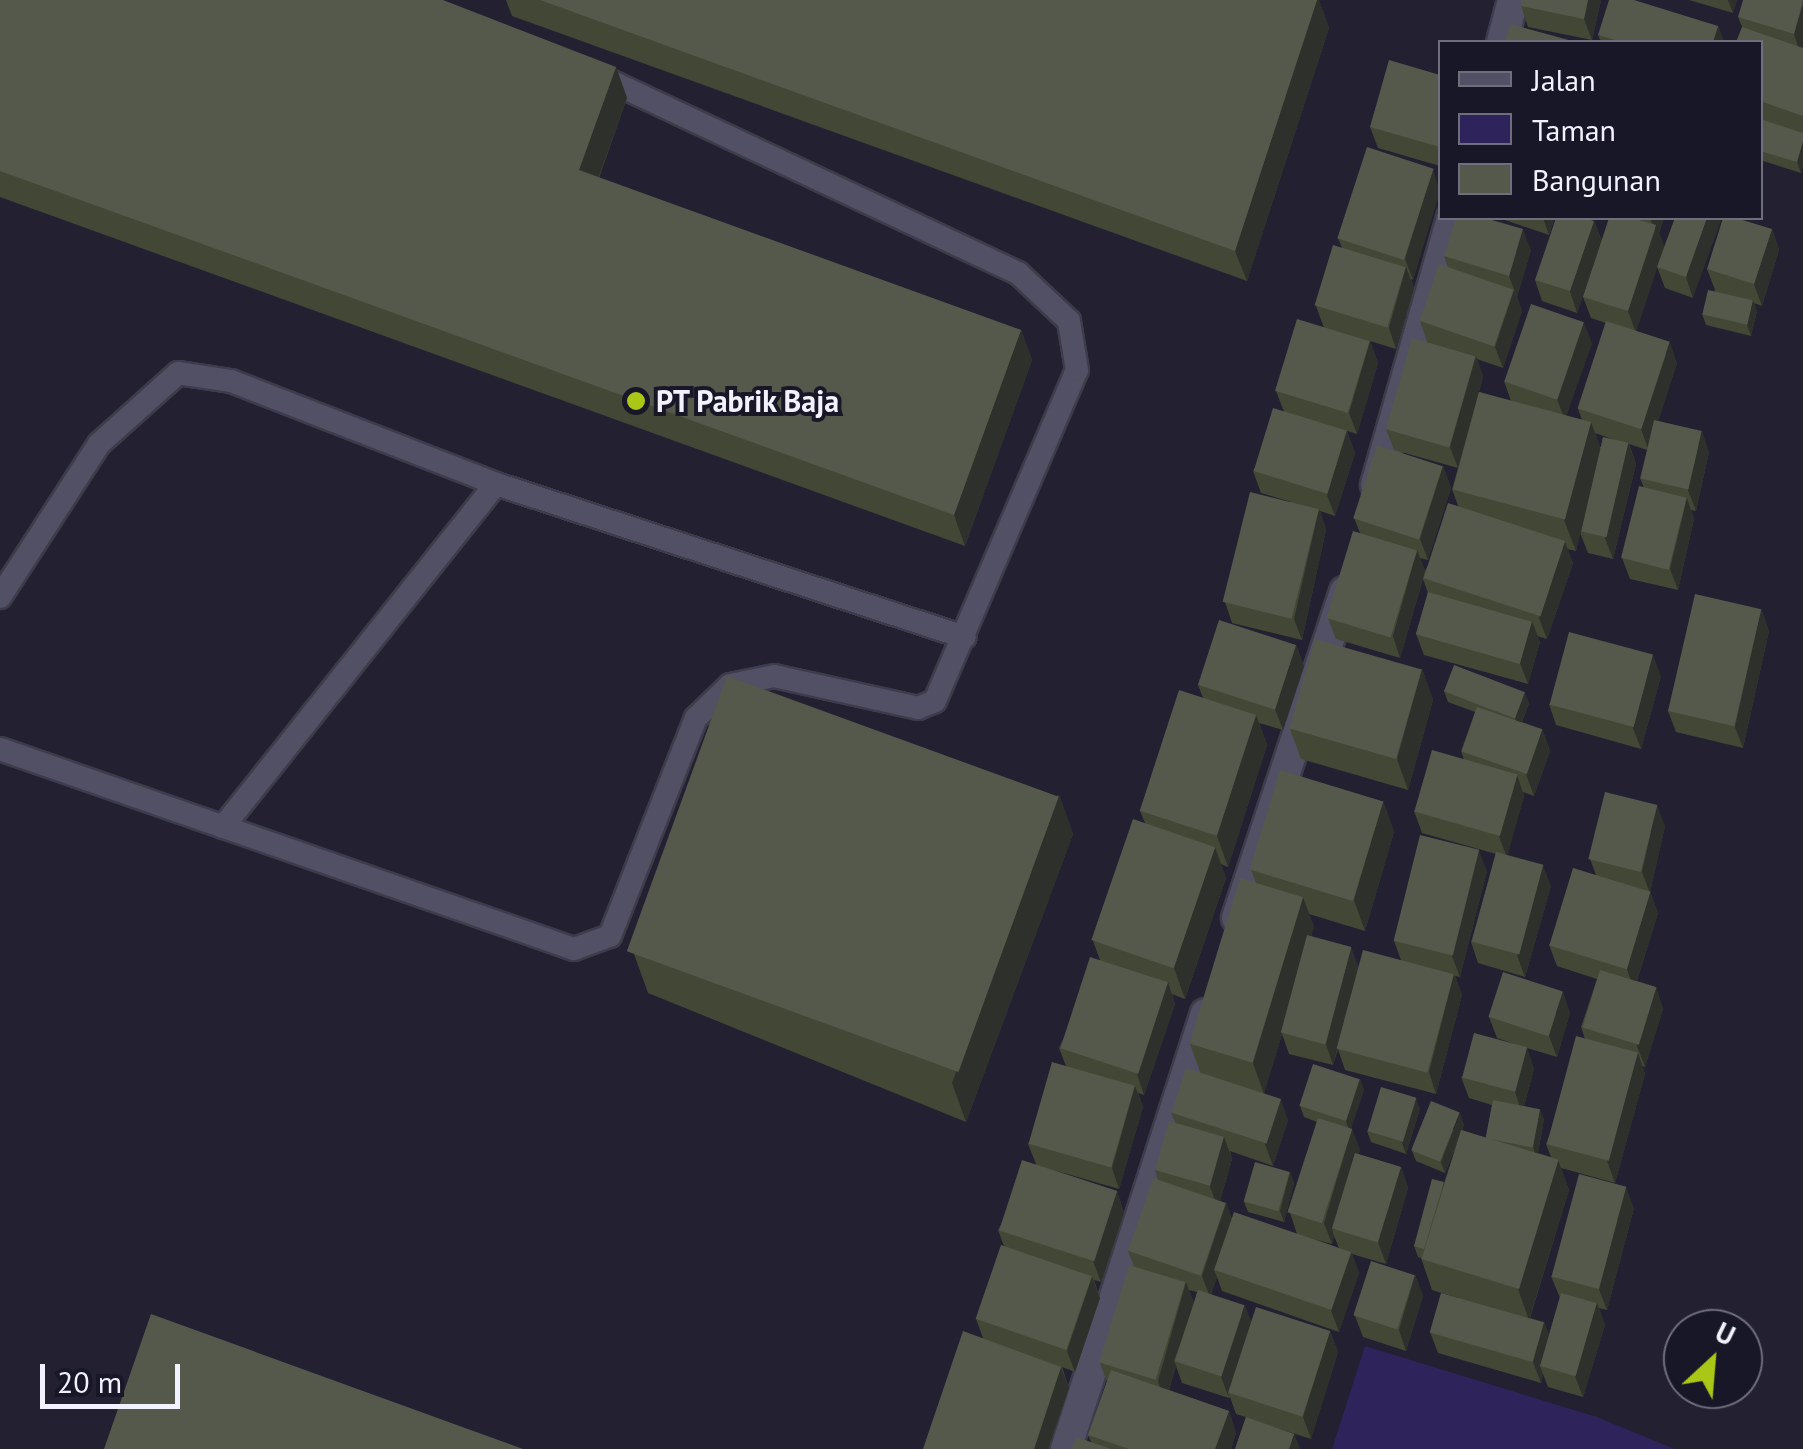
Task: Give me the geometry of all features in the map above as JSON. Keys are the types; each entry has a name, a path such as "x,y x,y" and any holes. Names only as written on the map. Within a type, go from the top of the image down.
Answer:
{"street":[{"path":"1503,40 1514,0"},
{"path":"1368,512 1451,220"},
{"path":"1227,948 1358,550"},
{"path":"1066,1449 1215,985"}],"lane":[{"path":"0,748 574,949 610,936 696,718 730,685 774,676 918,708 944,690 1077,370 1069,321 1018,273 580,66"},
{"path":"0,597 98,444 178,373 230,381 496,484 964,638"},
{"path":"223,827 496,484"}],"green space":[{"path":"1365,1346 1597,1417 1675,1449 1332,1449"}],"building":[{"path":"0,0 443,0 616,67 579,170 1021,330 954,515 0,171"},
{"path":"540,0 1317,0 1235,251"},
{"path":"1522,0 1588,0 1584,19 1521,6"},
{"path":"1609,0 1634,0 1718,26 1714,40 1615,40 1598,35"},
{"path":"1743,0 1803,0 1794,34 1738,17"},
{"path":"1510,24 1569,40 1506,40"},
{"path":"1742,27 1803,48 1803,116 1763,102 1763,40 1737,40"},
{"path":"1389,60 1438,74 1438,146 1370,127"},
{"path":"1763,120 1803,133 1797,162 1763,152"},
{"path":"1367,147 1434,169 1404,260 1337,238"},
{"path":"1455,220 1492,220 1523,229 1509,276 1444,256"},
{"path":"1555,220 1594,221 1570,291 1535,280"},
{"path":"1608,220 1639,220 1656,225 1628,311 1583,297"},
{"path":"1674,220 1706,220 1686,277 1657,267"},
{"path":"1722,220 1743,220 1772,229 1754,284 1707,269"},
{"path":"1333,245 1406,267 1387,327 1315,305"},
{"path":"1439,264 1514,290 1494,346 1419,321"},
{"path":"1708,290 1753,300 1747,325 1702,314"},
{"path":"1531,304 1584,322 1557,400 1504,382"},
{"path":"1297,319 1370,341 1348,413 1275,391"},
{"path":"1606,321 1670,342 1641,429 1578,408"},
{"path":"1412,338 1475,356 1449,448 1386,429"},
{"path":"1479,392 1591,422 1565,520 1453,490"},
{"path":"1273,408 1347,431 1327,494 1254,471"},
{"path":"1654,420 1702,431 1688,489 1641,478"},
{"path":"1603,437 1628,443 1607,537 1581,532"},
{"path":"1377,445 1443,466 1419,540 1353,518"},
{"path":"1639,486 1687,498 1669,570 1621,558"},
{"path":"1250,492 1319,509 1292,619 1223,602"},
{"path":"1448,503 1565,541 1541,616 1424,578"},
{"path":"1353,531 1417,551 1390,638 1326,618"},
{"path":"1428,592 1532,622 1520,664 1416,634"},
{"path":"1695,594 1761,609 1734,726 1668,711"},
{"path":"1219,620 1296,645 1275,710 1198,685"},
{"path":"1569,632 1653,655 1634,727 1550,704"},
{"path":"1315,639 1422,670 1396,759 1289,728"},
{"path":"1454,665 1525,692 1515,718 1444,691"},
{"path":"727,676 1059,797 958,1072 627,951"},
{"path":"1179,690 1256,715 1217,836 1140,811"},
{"path":"1477,707 1542,729 1527,774 1462,751"},
{"path":"1432,750 1518,775 1500,836 1414,812"},
{"path":"1280,770 1383,802 1353,901 1250,869"},
{"path":"1605,792 1657,805 1641,872 1588,859"},
{"path":"1133,819 1215,847 1174,968 1091,940"},
{"path":"1420,835 1479,850 1453,956 1394,941"},
{"path":"1496,852 1543,865 1519,955 1472,942"},
{"path":"1573,868 1650,892 1627,969 1549,945"},
{"path":"1240,878 1303,897 1253,1063 1189,1043"},
{"path":"1307,935 1351,947 1325,1044 1281,1033"},
{"path":"1363,950 1454,974 1427,1073 1337,1049"},
{"path":"1090,957 1168,982 1138,1074 1060,1048"},
{"path":"1600,970 1656,987 1639,1045 1582,1027"},
{"path":"1503,972 1563,991 1548,1036 1488,1017"},
{"path":"1474,1033 1527,1047 1515,1092 1462,1077"},
{"path":"1576,1036 1638,1053 1609,1161 1547,1144"},
{"path":"1052,1062 1135,1086 1111,1167 1029,1144"},
{"path":"1313,1064 1360,1079 1346,1121 1299,1106"},
{"path":"1186,1068 1281,1099 1267,1144 1171,1113"},
{"path":"1381,1087 1416,1098 1403,1142 1368,1131"},
{"path":"1493,1100 1540,1109 1533,1147 1486,1138"},
{"path":"1431,1101 1460,1113 1440,1162 1411,1150"},
{"path":"1318,1118 1352,1129 1322,1223 1287,1212"},
{"path":"1169,1121 1224,1137 1210,1186 1155,1170"},
{"path":"1461,1130 1559,1160 1519,1289 1422,1259"},
{"path":"1355,1153 1401,1167 1378,1243 1332,1229"},
{"path":"1022,1160 1117,1191 1094,1261 999,1230"},
{"path":"1255,1162 1290,1172 1278,1211 1244,1201"},
{"path":"1579,1174 1626,1187 1599,1289 1552,1276"},
{"path":"1153,1178 1226,1203 1201,1276 1128,1251"},
{"path":"1432,1179 1444,1182 1424,1249 1414,1246"},
{"path":"1234,1212 1351,1252 1331,1310 1214,1270"},
{"path":"1001,1245 1092,1276 1066,1350 976,1319"},
{"path":"1371,1261 1415,1275 1397,1329 1353,1315"},
{"path":"1129,1265 1185,1282 1156,1380 1099,1363"},
{"path":"1198,1290 1245,1305 1221,1376 1175,1361"},
{"path":"1441,1293 1544,1322 1533,1362 1430,1332"},
{"path":"1561,1293 1597,1303 1576,1376 1540,1366"},
{"path":"1256,1307 1330,1331 1302,1417 1228,1393"},
{"path":"151,1314 523,1449 104,1449"},
{"path":"963,1331 1061,1367 1034,1449 923,1449"},
{"path":"1111,1370 1229,1411 1215,1449 1129,1449 1088,1435"},
{"path":"1246,1417 1294,1434 1289,1449 1235,1449"},
{"path":"1076,1437 1111,1449 1072,1449"}],"place":[{"name":"PT Pabrik Baja","path":"636,401"}]}
